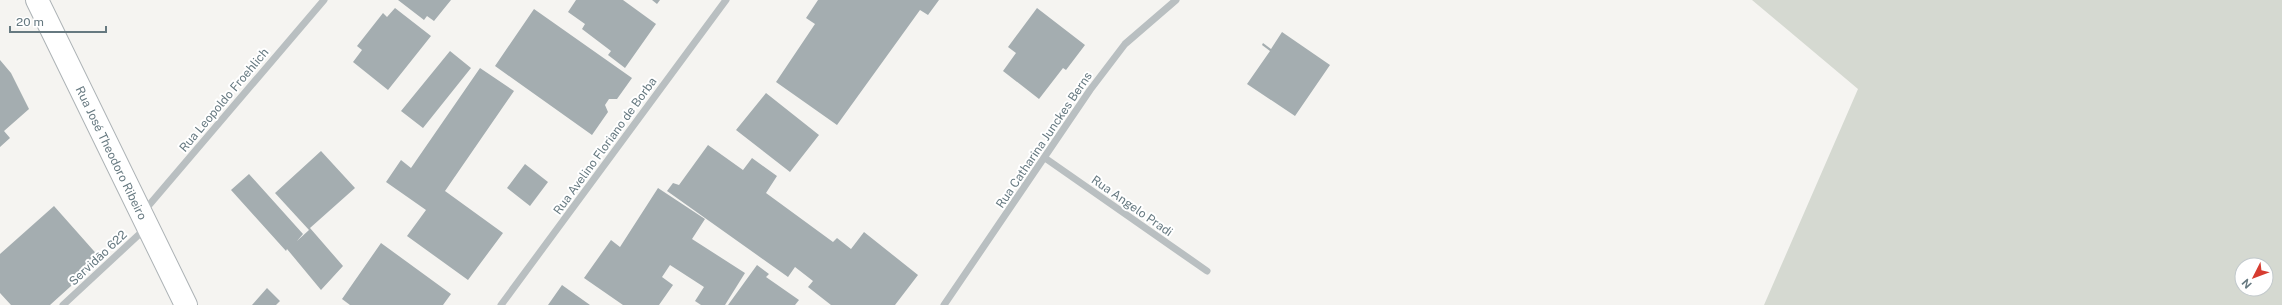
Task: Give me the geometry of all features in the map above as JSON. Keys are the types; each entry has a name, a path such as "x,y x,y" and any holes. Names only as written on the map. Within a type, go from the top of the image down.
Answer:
{"main road":[{"name":"Rua José Theodoro Ribeiro","path":"37,0 186,305"}],"street":[{"name":"Rua Leopoldo Froehlich","path":"144,220 324,0"},
{"name":"Rua Avelino Floriano de Borba","path":"501,305 726,0"},
{"name":"Rua Catharina Junckes Berns","path":"944,305 1090,90 1125,44 1176,0"},
{"name":"Rua Angelo Pradi","path":"1045,158 1207,271"},
{"name":"Servidão 622","path":"63,305 144,220"}],"shaded area":[{"path":"1752,0 2282,0 2282,305 1764,305 1858,89"}],"building":[{"path":"398,0 451,0 434,21 427,16 424,20"},
{"path":"576,0 623,0 656,24 625,68 608,55 611,51 582,29 585,24 568,12"},
{"path":"652,0 660,0 657,4"},
{"path":"818,0 939,0 928,15 920,10 837,125 776,82 815,24 806,18"},
{"path":"395,8 431,36 388,90 353,62 362,50 357,46 383,13 387,17"},
{"path":"1037,8 1085,45 1066,70 1063,68 1039,99 1003,71 1016,53 1008,47"},
{"path":"534,9 632,78 617,99 609,99 605,105 608,112 592,135 495,66"},
{"path":"1282,32 1330,65 1295,116 1247,84 1270,51 1262,45 1263,43 1271,49"},
{"path":"450,51 471,68 423,128 401,111"},
{"path":"0,60 11,73 29,109 4,131 10,138 0,147"},
{"path":"480,68 514,91 445,191 503,233 468,280 407,236 426,210 386,182 401,160 411,168"},
{"path":"766,93 819,135 790,172 736,130"},
{"path":"708,145 743,170 752,158 777,176 766,193 833,242 837,238 851,249 864,232 918,275 895,305 831,305 808,287 813,281 795,267 788,277 667,191 673,183 679,185"},
{"path":"321,151 355,188 310,228 343,266 321,290 287,249 286,251 231,190 249,174 303,234 297,241 309,230 275,193"},
{"path":"525,164 548,182 530,206 507,188"},
{"path":"658,188 705,219 692,239 745,273 725,305 701,305 695,301 704,287 670,265 662,277 673,285 659,305 623,305 584,278 611,240 620,247"},
{"path":"54,206 101,259 50,305 11,305 0,293 0,254"},
{"path":"381,243 451,294 443,305 350,305 342,299"},
{"path":"757,265 769,274 766,277 799,300 795,305 728,305"},
{"path":"562,285 590,305 548,305"},
{"path":"267,288 280,301 276,305 252,305"}]}
